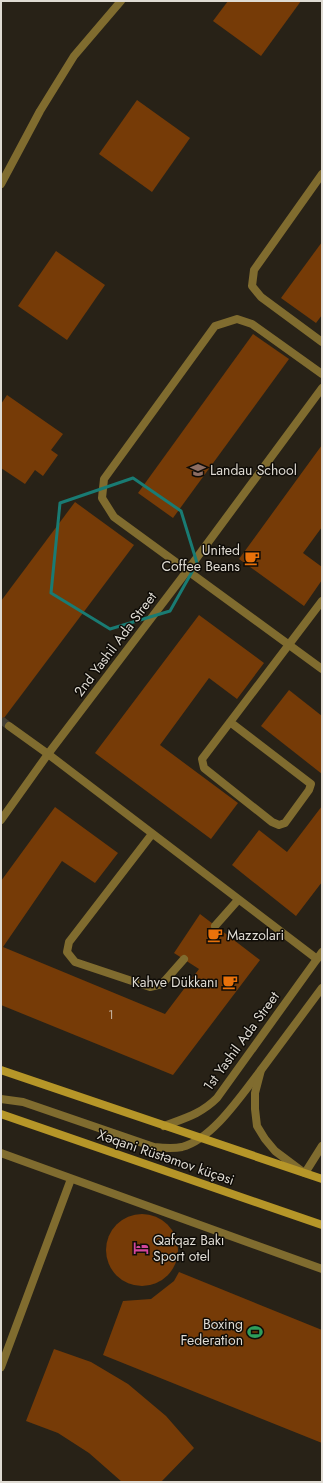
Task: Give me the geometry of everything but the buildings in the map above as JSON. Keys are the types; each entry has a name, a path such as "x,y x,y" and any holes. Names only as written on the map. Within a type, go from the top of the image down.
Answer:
{"main road":[{"path":"1,1070 322,1180"},
{"name":"Xəqani Rüstəmov küçəsi","path":"1,1114 322,1225"}],"street":[{"path":"1,184 40,111 74,56 121,1"},
{"path":"322,174 254,270 252,286 261,297 322,342"},
{"path":"322,374 252,324 237,319 215,326 104,480 102,498 114,517 322,670"},
{"name":"2nd Yashil Ada Street","path":"1,820 48,754 187,571 322,388"},
{"path":"230,722 311,784 310,790 285,823 279,825 272,822 204,768 202,759 230,722 290,645 322,601"},
{"path":"9,726 317,959"},
{"path":"152,834 69,942 67,952 75,962 150,987 162,984 184,959"},
{"path":"215,926 238,900"},
{"name":"1st Yashil Ada Street","path":"164,1126 193,1116 207,1108 217,1098 322,952"},
{"path":"1,1099 23,1102 154,1147 169,1148 183,1146 208,1133 225,1116 322,988"},
{"path":"261,1070 255,1093 257,1126 275,1151 305,1173 322,1146"},
{"path":"1,1153 322,1269"},
{"path":"1,1367 71,1179"}],"highlighted area":[{"path":"133,478 181,511 197,563 170,611 110,629 51,593 60,503"}],"tunnel":[{"path":"1,720 9,726"}],"place":[{"name":"Landau School","path":"198,470"},
{"name":"United Coffee Beans","path":"252,558"},
{"name":"Mazzolari","path":"215,935"},
{"name":"Kahve Dükkanı","path":"230,982"},
{"name":"Qafqaz Bakı Sport otel","path":"141,1248"},
{"name":"Boxing Federation","path":"255,1332"}]}
